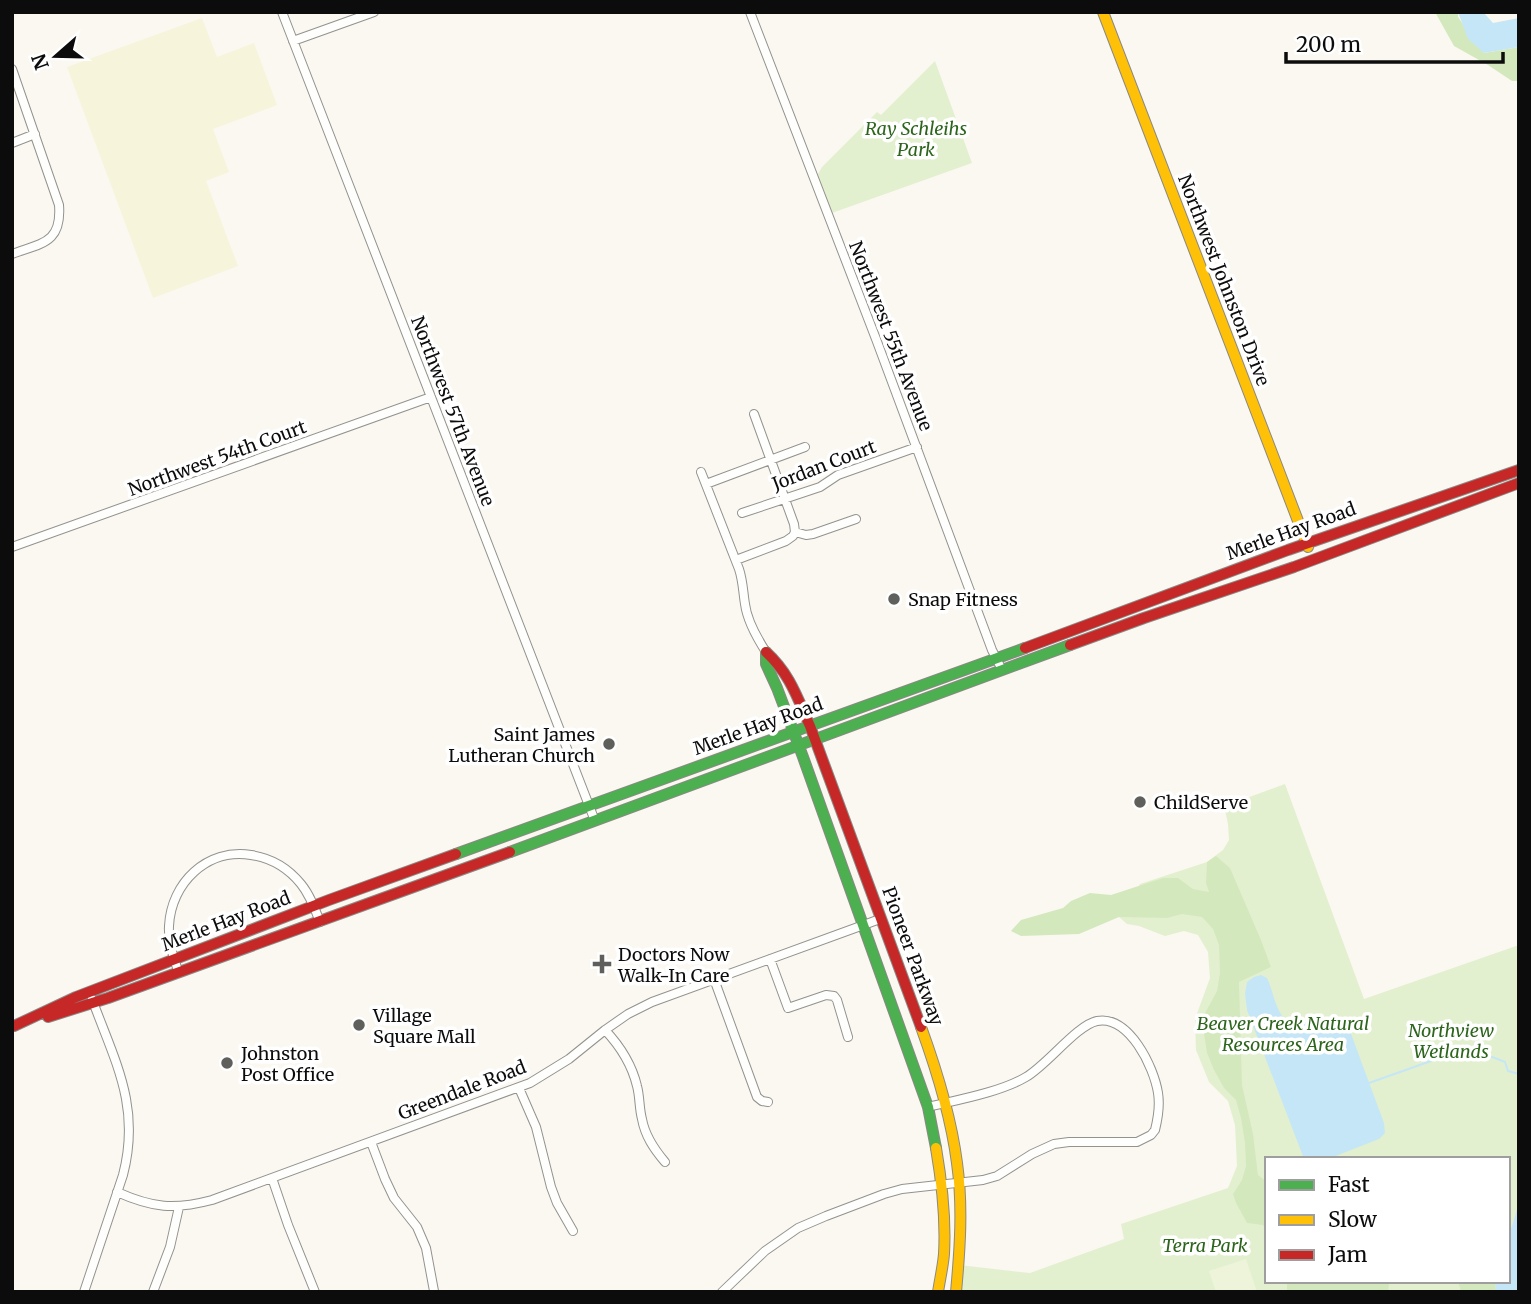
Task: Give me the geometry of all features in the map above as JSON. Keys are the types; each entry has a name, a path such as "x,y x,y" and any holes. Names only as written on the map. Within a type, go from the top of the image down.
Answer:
{"main road":[{"name":"Northwest Johnston Drive","path":"1102,12 1313,560"},
{"name":"Merle Hay Road","path":"91,998 173,959 314,906 1307,544 1519,470"},
{"name":"Merle Hay Road","path":"13,1027 91,998 179,973 320,922 1144,618 1313,560 1519,482"},
{"name":"Pioneer Parkway","path":"766,652 779,664 792,684 810,726 946,1102 958,1182 960,1251 956,1292"},
{"name":"Pioneer Parkway","path":"766,652 766,664 794,732 928,1107 941,1184 944,1251 938,1292"}],"street":[{"name":"Northwest 57th Avenue","path":"282,12 594,821"},
{"path":"293,41 374,12"},
{"name":"Northwest 55th Avenue","path":"750,12 1002,670"},
{"path":"12,69 59,205 61,221 54,234 44,243 12,254"},
{"path":"12,142 35,134"},
{"name":"Northwest 54th Court","path":"12,547 431,397"},
{"path":"736,560 786,541 795,532 754,414"},
{"path":"706,484 805,447"},
{"name":"Jordan Court","path":"741,513 820,487 838,475 917,447"},
{"name":"Pioneer Parkway","path":"701,472 743,581 746,611 766,652"},
{"path":"795,532 813,534 856,519"},
{"path":"179,973 170,945 172,906 184,882 194,871 212,859 242,854 260,857 288,870 300,881 320,922"},
{"name":"Greendale Road","path":"117,1192 160,1206 179,1207 212,1200 519,1088 550,1072 628,1014 652,1002 880,919"},
{"path":"770,959 788,1008 826,995 834,996 848,1037"},
{"path":"714,979 758,1097 768,1102"},
{"path":"84,1292 125,1167 129,1143 129,1112 122,1080 91,998"},
{"path":"722,1292 765,1251 797,1228 826,1216 902,1189 997,1176 1054,1144 1137,1142 1156,1130 1159,1113 1154,1077 1133,1039 1115,1022 1098,1021 1083,1028 1027,1077 1002,1088 928,1107"},
{"path":"605,1030 628,1062 637,1086 646,1135 665,1162"},
{"path":"519,1088 536,1127 551,1187 573,1231"},
{"path":"371,1142 394,1198 417,1227 426,1248 434,1291"},
{"path":"272,1178 315,1292"},
{"path":"153,1292 170,1248 179,1207"}],"shaded area":[{"path":"202,18 217,57 254,43 277,105 213,129 229,172 206,181 238,266 153,298 67,67"}],"green space":[{"path":"1435,12 1458,12 1458,17 1484,53 1519,47 1519,81 1512,81 1454,46"},
{"name":"Ray Schleihs Park","path":"935,61 972,163 832,213 819,180 818,174 822,167 877,112 881,115"},
{"path":"1285,784 1364,999 1519,945 1519,1292 956,1292 959,1265 1030,1273 1124,1239 1121,1224 1228,1188 1237,1166 1235,1125 1228,1101 1209,1082 1196,1050 1195,1019 1210,978 1208,952 1198,935 1184,931 1165,936 1127,924 1119,917 1140,884 1207,862 1223,850 1229,840 1225,810 1233,803"},
{"path":"1216,856 1230,868 1271,967 1239,982 1242,1085 1253,1134 1258,1175 1265,1180 1265,1228 1263,1225 1247,1223 1233,1194 1242,1180 1246,1166 1241,1118 1236,1100 1224,1088 1207,1053 1204,1015 1217,991 1220,973 1219,945 1213,929 1202,917 1182,914 1167,918 1119,917 1079,934 1021,936 1011,931 1021,920 1063,908 1071,901 1090,893 1111,895 1163,878 1178,878 1193,889 1209,892 1206,883 1207,862"},
{"path":"1246,1259 1257,1292 1216,1292 1209,1271"},
{"path":"1287,1283 1389,1285 1388,1292 1287,1292"},
{"path":"1459,1283 1495,1283 1496,1292 1461,1292"}],"water":[{"path":"1458,12 1483,12 1493,23 1519,18 1519,47 1484,53 1468,39"},
{"path":"1261,975 1267,978 1279,1010 1290,1023 1300,1024 1331,1018 1350,1031 1384,1123 1385,1133 1379,1139 1333,1157 1303,1157 1247,1010 1247,982"},
{"path":"1519,1203 1519,1292 1496,1292 1495,1283 1510,1283 1510,1232"}],"waterway":[{"path":"1369,1083 1461,1051 1476,1052 1499,1059 1505,1062 1508,1071 1519,1074"}],"traffic: fast":[{"path":"510,852 1070,645"},
{"path":"456,854 1025,648"},
{"path":"766,652 766,664 803,757 928,1107 936,1148"}],"traffic: slow":[{"path":"1103,12 1308,547"},
{"path":"921,1027 943,1094 957,1163 960,1228 956,1292"},
{"path":"936,1148 944,1228 944,1254 938,1292"}],"traffic: jam":[{"path":"1025,648 1288,550 1519,470"},
{"path":"1070,645 1294,567 1519,483"},
{"path":"766,652 787,677 810,726 921,1027"},
{"path":"48,1017 108,998 510,852"},
{"path":"14,1026 76,997 456,854"}],"place":[{"name":"Snap Fitness","path":"894,599"},
{"name":"Saint James Lutheran Church","path":"609,744"},
{"name":"ChildServe","path":"1140,802"},
{"name":"Doctors Now Walk-In Care","path":"602,964"},
{"name":"Village Square Mall","path":"359,1025"},
{"name":"Johnston Post Office","path":"227,1063"}],"park label":[{"name":"Beaver Creek Natural Resources Area","path":"1283,1033"},
{"name":"Northview Wetlands","path":"1451,1040"},
{"name":"Terra Park","path":"1205,1245"}]}
